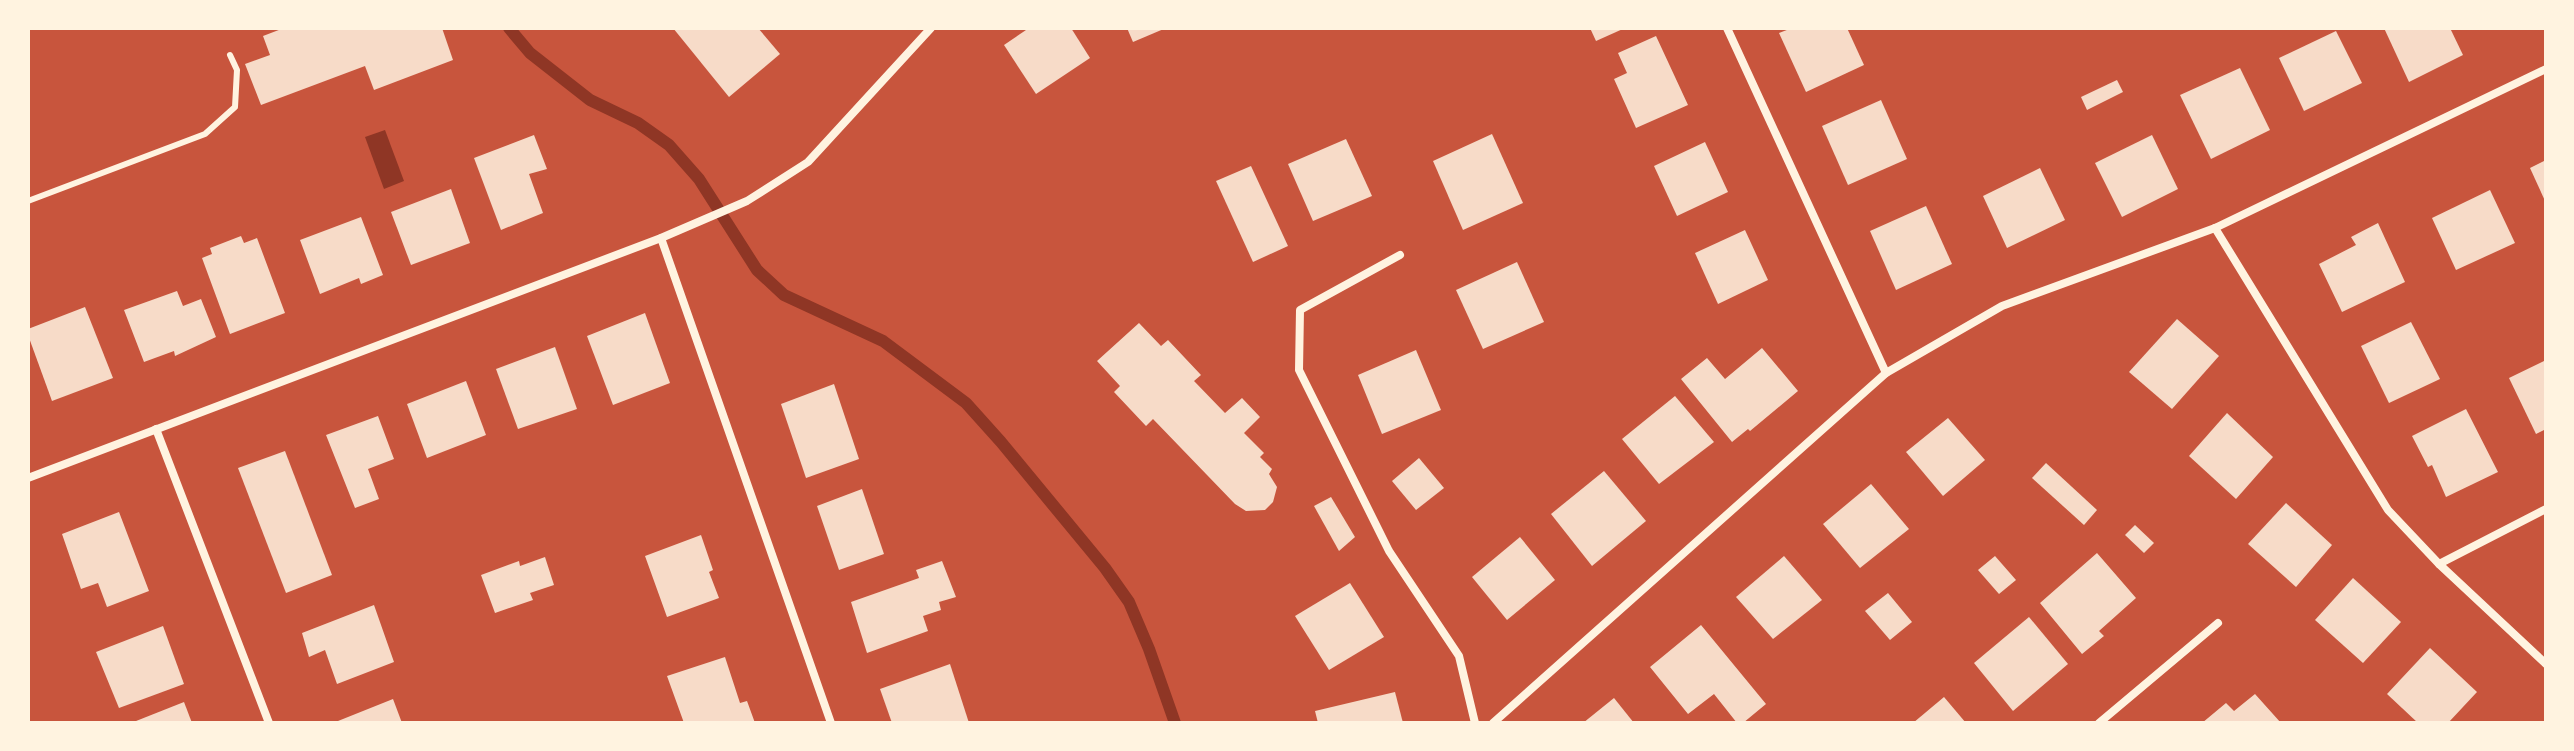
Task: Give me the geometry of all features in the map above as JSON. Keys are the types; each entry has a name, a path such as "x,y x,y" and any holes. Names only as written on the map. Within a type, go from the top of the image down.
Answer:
{"street":[{"path":"28,478 661,238 747,201 808,162 931,28"},
{"path":"1727,28 1886,373"},
{"path":"1493,723 1886,373 2002,306 2215,228 2546,69"},
{"path":"2215,228 2388,510 2439,564 2546,664"},
{"path":"661,238 831,723"},
{"path":"1400,255 1300,310 1299,370 1389,551 1459,656 1475,723"},
{"path":"156,429 269,723"},
{"path":"2439,564 2546,509"},
{"path":"2099,723 2218,623"}],"lane":[{"path":"28,201 205,134 235,107 237,70 230,55"}],"shaded area":[{"path":"385,130 404,181 384,189 365,137"}],"building":[{"path":"284,28 442,28 453,60 374,90 365,66 261,105 245,64 270,55 263,36"},
{"path":"673,28 758,28 780,54 729,97"},
{"path":"1029,28 1071,28 1090,58 1036,94 1004,45"},
{"path":"1127,28 1166,28 1133,42"},
{"path":"1590,28 1625,28 1596,41"},
{"path":"1792,28 1847,28 1864,65 1806,92 1779,33"},
{"path":"2384,28 2450,28 2463,55 2409,82"},
{"path":"2336,31 2362,83 2304,111 2279,58"},
{"path":"1656,36 1688,105 1636,128 1614,79 1627,73 1618,53"},
{"path":"2240,68 2270,130 2211,159 2180,95"},
{"path":"2117,80 2123,92 2087,110 2081,97"},
{"path":"1881,100 1907,159 1848,185 1822,126"},
{"path":"1492,134 1523,203 1463,230 1433,161"},
{"path":"534,135 547,169 529,174 543,213 501,230 474,158"},
{"path":"2152,135 2178,189 2122,217 2095,163"},
{"path":"1346,139 1372,196 1313,221 1288,164"},
{"path":"1705,142 1728,192 1677,216 1654,166"},
{"path":"2546,160 2546,203 2530,168"},
{"path":"1251,166 1288,246 1253,262 1216,181"},
{"path":"2040,168 2065,220 2007,248 1983,196"},
{"path":"451,189 470,243 411,265 391,212"},
{"path":"2490,190 2515,243 2456,270 2432,218"},
{"path":"1926,206 1952,264 1896,290 1870,231"},
{"path":"361,217 383,275 361,284 359,278 320,294 300,240"},
{"path":"2378,223 2405,282 2342,312 2319,264 2356,245 2351,237"},
{"path":"1745,230 1768,280 1718,304 1695,253"},
{"path":"241,236 244,243 257,238 285,313 230,334 202,258 212,254 210,248"},
{"path":"1517,262 1544,322 1483,349 1456,290"},
{"path":"177,291 183,306 201,299 216,337 175,356 174,351 144,362 124,310"},
{"path":"85,307 113,378 52,401 28,329"},
{"path":"645,313 670,383 613,405 587,336"},
{"path":"2177,319 2219,356 2172,409 2129,372"},
{"path":"2411,322 2440,379 2389,403 2361,346"},
{"path":"1139,323 1161,346 1168,340 1201,375 1194,381 1225,413 1242,398 1260,417 1244,433 1264,453 1260,457 1272,469 1269,474 1277,487 1273,502 1265,510 1246,511 1235,504 1153,419 1146,426 1114,392 1120,386 1097,361"},
{"path":"555,347 577,409 518,429 496,369"},
{"path":"1762,348 1798,391 1732,442 1681,379 1707,358 1725,379"},
{"path":"1416,350 1441,410 1382,434 1358,375"},
{"path":"2546,360 2546,429 2536,434 2509,378"},
{"path":"466,381 486,435 427,458 407,404"},
{"path":"834,384 859,459 806,478 781,404"},
{"path":"1675,396 1714,442 1659,484 1622,439"},
{"path":"2466,409 2498,472 2446,497 2432,465 2428,467 2412,436"},
{"path":"2227,413 2273,457 2236,499 2189,456"},
{"path":"378,416 394,459 368,469 379,499 355,508 326,435"},
{"path":"1948,418 1985,460 1943,496 1906,452"},
{"path":"285,451 332,575 286,593 238,468"},
{"path":"1419,458 1444,488 1416,510 1392,481"},
{"path":"2046,463 2097,510 2084,525 2032,478"},
{"path":"1604,471 1646,521 1592,566 1551,514"},
{"path":"1871,484 1909,529 1860,568 1823,524"},
{"path":"862,489 884,554 839,570 817,506"},
{"path":"1331,497 1355,537 1339,551 1314,506"},
{"path":"2286,503 2332,545 2296,587 2248,544"},
{"path":"119,512 149,591 107,607 98,583 81,589 62,534"},
{"path":"2135,525 2154,543 2144,553 2125,535"},
{"path":"701,535 713,570 709,572 719,598 667,617 645,556"},
{"path":"1520,537 1555,580 1507,620 1472,577"},
{"path":"2097,553 2136,598 2099,631 2104,636 2082,654 2040,603"},
{"path":"1784,556 1822,600 1773,639 1736,597"},
{"path":"1995,556 2016,580 1999,594 1978,570"},
{"path":"545,557 554,585 530,593 533,600 495,613 481,575 519,561 520,566"},
{"path":"942,561 956,597 939,602 941,610 923,616 928,631 867,653 851,602 919,578 916,570"},
{"path":"2353,578 2401,622 2363,663 2315,620"},
{"path":"1350,583 1384,637 1329,670 1295,616"},
{"path":"1888,593 1912,622 1890,640 1865,611"},
{"path":"374,605 394,662 337,684 325,650 309,657 302,633"},
{"path":"2029,617 2068,664 2013,711 1974,663"},
{"path":"1701,625 1766,704 1743,723 1737,723 1714,694 1688,714 1650,667"},
{"path":"163,626 184,684 119,708 96,652"},
{"path":"2430,648 2477,692 2448,723 2418,723 2387,694"},
{"path":"725,657 740,703 747,701 755,723 684,723 667,676"},
{"path":"950,664 969,723 892,723 880,689"},
{"path":"1395,692 1403,723 1318,723 1315,711"},
{"path":"2255,694 2281,723 2202,723 2226,703 2234,711"},
{"path":"1944,697 1966,723 1913,723"},
{"path":"1614,698 1634,723 1583,723"},
{"path":"393,699 402,723 333,723"},
{"path":"184,702 192,723 131,723"}],"waterway":[{"path":"509,28 530,53 590,100 638,123 669,145 699,179 757,270 784,295 883,341 966,403 1105,568 1129,602 1175,723"}]}
